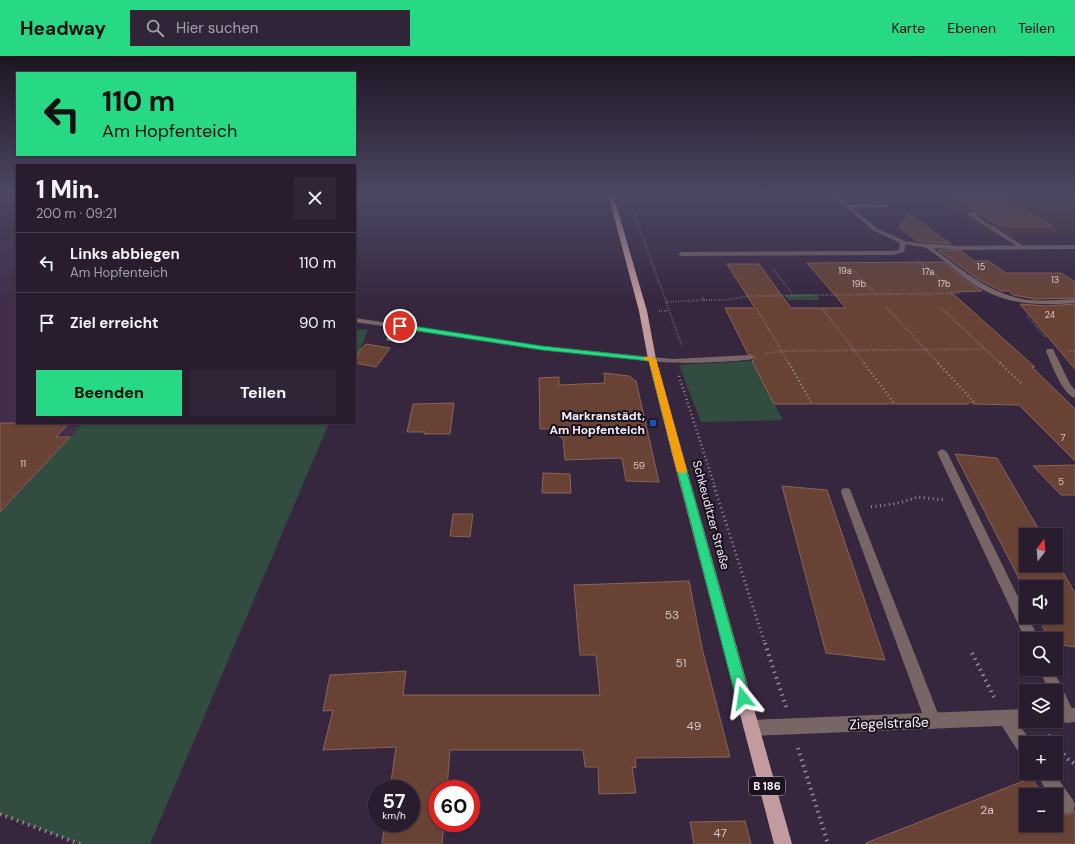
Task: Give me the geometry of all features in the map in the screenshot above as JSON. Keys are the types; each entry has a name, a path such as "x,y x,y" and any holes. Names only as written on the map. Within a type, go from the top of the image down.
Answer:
{"main road":[{"name":"Schkeuditzer Straße","path":"620,231 643,311 652,359 783,844"}],"street":[{"path":"878,231 903,242 928,247 1075,247"},
{"path":"996,231 1022,247"},
{"path":"681,254 892,253 902,251 903,242"},
{"path":"928,247 974,283 993,292 1013,299 1032,302 1075,302"},
{"path":"356,320 542,348 674,362 750,358"},
{"path":"390,339 400,326"},
{"path":"1050,351 1066,385 1075,395"},
{"path":"942,452 1029,632"},
{"path":"846,492 934,721"},
{"path":"1049,676 1066,716"},
{"name":"Ziegelstraße","path":"751,728 1019,717"},
{"path":"1005,718 1019,738"},
{"path":"1049,780 1067,806"}],"path":[{"path":"641,231 682,346 674,362 792,726 828,844"},
{"path":"762,254 793,295"},
{"path":"836,254 876,294"},
{"path":"873,290 878,290"},
{"path":"666,302 725,300 750,296 993,292"},
{"path":"702,296 704,300"},
{"path":"1013,299 1057,351 1050,351"},
{"path":"822,308 894,403"},
{"path":"887,308 975,403"},
{"path":"941,308 1022,384"},
{"path":"757,310 811,402"},
{"path":"750,358 782,351 985,349"},
{"path":"853,510 899,504 918,497 966,503"},
{"path":"972,653 1005,718"},
{"path":"1063,753 1075,764"},
{"path":"0,814 80,844"}],"shaded area":[{"path":"981,231 1075,231 1075,235 989,236"},
{"path":"16,235 16,424 82,424 0,513 0,244"}],"green space":[{"path":"816,294 820,300 788,300 784,295"},
{"path":"356,329 368,330 356,360"},
{"path":"752,361 783,420 701,422 679,365"},
{"path":"82,424 329,424 150,844 80,844 0,814 0,513"}],"building":[{"path":"904,231 932,231 951,244 917,241"},
{"path":"938,250 961,251 974,261 988,261 1006,273 1061,273 1075,282 1075,298 1035,299 1013,295 1009,291 1001,291 978,279"},
{"path":"943,262 969,283 982,291 951,292 1035,367 1032,367 1075,409 1075,461 1019,405 973,404 971,402 968,404 774,404 752,361 755,357 748,354 725,308 755,308 727,264 759,264 791,308 846,308 807,263"},
{"path":"1020,304 1046,306 1075,304 1075,369"},
{"path":"366,344 390,348 376,367 356,363 360,350"},
{"path":"604,373 629,376 636,381 659,482 626,481 622,458 565,460 563,439 551,429 540,429 539,378 559,377 559,385 605,383"},
{"path":"454,403 450,434 424,434 425,432 407,432 413,404"},
{"path":"0,423 68,424 56,437 70,437 0,512"},
{"path":"955,454 997,458 1038,528 1019,528 1019,572 1063,572 1075,593 1075,647 1063,645 1063,632 1046,632 1042,624 1063,624 1063,580 1020,580"},
{"path":"1075,465 1075,495 1061,495 1033,466"},
{"path":"543,473 570,474 571,493 542,493"},
{"path":"782,486 827,490 885,660 826,653"},
{"path":"453,514 473,514 470,537 450,536"},
{"path":"689,581 702,648 730,757 635,758 636,768 632,767 636,793 599,794 598,767 585,767 583,750 450,750 448,780 428,780 428,832 443,832 442,844 382,844 384,832 420,832 420,780 391,780 396,747 323,750 333,710 323,711 330,675 406,671 403,695 600,695 596,655 580,655 574,585"},
{"path":"1026,780 1033,780 1039,788 1019,788 1019,832 1063,832 1063,813 1067,815 1073,813 1075,810 1075,844 866,843"},
{"path":"745,821 751,844 694,844 690,822"}],"slow traffic":[{"path":"647,359 652,359 682,471"}],"place":[{"name":"Markranstädt, Am Hopfenteich","path":"653,423"}],"route":[{"path":"400,326 542,348 652,359 743,698"}]}
